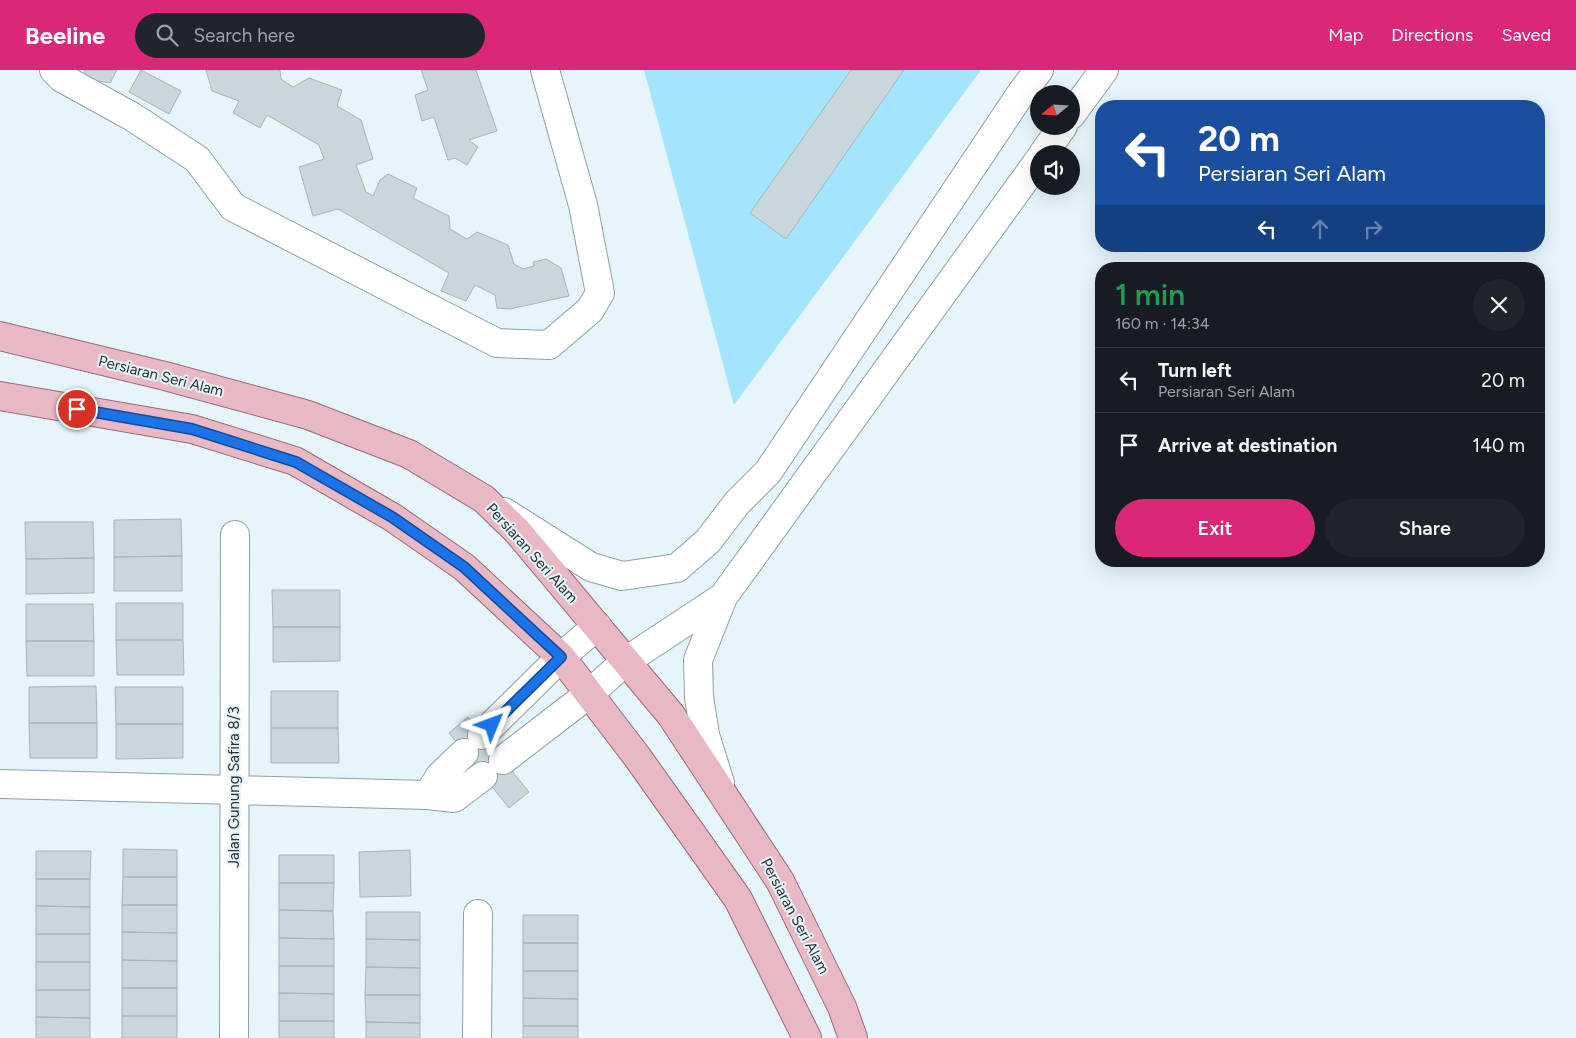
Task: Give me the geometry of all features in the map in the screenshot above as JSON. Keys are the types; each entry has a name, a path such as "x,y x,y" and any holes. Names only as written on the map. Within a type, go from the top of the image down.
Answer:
{"main road":[{"name":"Persiaran Seri Alam","path":"0,336 165,376 308,415 409,454 484,499 517,531 671,715 780,881 842,1007 853,1038"},
{"path":"0,396 192,429 296,462 392,517 464,567 561,657 590,693 738,899 807,1038"}],"street":[{"path":"54,70 62,78 131,116 197,159 233,207 497,343 549,345 590,310 600,293 583,205 546,70"},
{"path":"484,499 591,567 622,576 677,568 708,540 737,503 768,472 1022,92 1039,70"},
{"path":"1080,103 1104,70"},
{"path":"723,794 705,735 698,688 698,660 722,596 1030,172"},
{"name":"Jalan Gunung Safira 8/3","path":"234,1038 235,535"},
{"path":"0,784 428,795 454,798 590,693 626,661 722,596"},
{"path":"428,795 440,776 479,737 561,657 597,626"},
{"path":"479,737 500,762"},
{"path":"477,1038 478,914"}],"shaded area":[{"path":"644,70 981,70 734,405"}],"building":[{"path":"84,70 117,70 110,83 99,81 89,85"},
{"path":"141,70 181,91 169,114 129,92"},
{"path":"206,70 280,70 281,79 293,87 309,78 342,90 337,106 361,120 373,159 356,165 366,192 373,196 380,180 388,174 417,188 413,198 449,216 450,229 467,239 477,232 508,245 514,264 523,269 534,266 533,262 546,259 561,268 569,296 510,309 497,308 495,295 475,285 466,301 441,291 449,273 338,209 313,216 299,167 324,159 319,145 267,115 260,128 233,113 239,101 212,91"},
{"path":"421,70 476,70 497,131 469,140 478,147 467,165 455,158 448,160 434,117 422,121 415,95 428,90"},
{"path":"851,70 904,70 786,239 750,213"},
{"path":"181,519 182,556 114,557 114,520"},
{"path":"25,522 93,522 94,558 26,559"},
{"path":"182,556 182,591 114,591 114,557"},
{"path":"94,558 94,593 26,594 26,559"},
{"path":"272,590 340,590 340,627 273,627"},
{"path":"116,603 183,603 183,640 116,640"},
{"path":"26,604 93,604 94,641 26,641"},
{"path":"273,627 340,627 340,661 273,662"},
{"path":"116,640 183,640 184,675 117,675"},
{"path":"26,641 94,641 94,676 27,676"},
{"path":"96,686 97,723 29,723 29,687"},
{"path":"115,687 183,687 183,724 116,724"},
{"path":"271,691 338,691 338,728 271,728"},
{"path":"468,717 529,792 509,808 449,733"},
{"path":"29,723 97,723 97,758 30,758"},
{"path":"116,724 183,724 183,758 116,759"},
{"path":"271,728 338,728 339,763 271,763"},
{"path":"123,849 177,850 177,877 123,877"},
{"path":"410,850 411,896 360,897 359,852"},
{"path":"36,851 91,851 90,879 36,879"},
{"path":"279,855 334,855 334,883 279,883"},
{"path":"123,877 177,877 177,905 122,905"},
{"path":"36,879 90,879 90,907 36,906"},
{"path":"279,883 334,883 333,911 279,910"},
{"path":"122,905 177,905 177,933 122,932"},
{"path":"36,906 90,907 90,934 36,934"},
{"path":"279,910 333,911 334,939 279,938"},
{"path":"366,912 420,912 420,940 366,939"},
{"path":"523,915 578,915 578,943 523,943"},
{"path":"122,932 177,933 177,961 122,960"},
{"path":"36,934 90,934 90,962 36,962"},
{"path":"279,938 334,939 334,966 279,966"},
{"path":"366,939 420,940 420,968 366,967"},
{"path":"523,943 578,943 578,971 523,971"},
{"path":"122,960 177,961 177,988 122,988"},
{"path":"36,962 90,962 90,990 36,990"},
{"path":"279,966 334,966 334,994 279,993"},
{"path":"366,967 420,968 420,995 365,995"},
{"path":"523,971 578,971 578,999 523,998"},
{"path":"122,988 177,988 177,1016 122,1016"},
{"path":"36,990 90,990 90,1018 36,1017"},
{"path":"279,993 334,994 334,1021 279,1021"},
{"path":"365,995 420,995 420,1023 366,1022"},
{"path":"523,998 578,999 578,1026 523,1026"},
{"path":"122,1016 177,1016 177,1038 122,1038"},
{"path":"36,1017 90,1018 90,1038 36,1038"},
{"path":"279,1021 334,1021 334,1038 279,1038"},
{"path":"366,1022 420,1023 420,1038 366,1038"},
{"path":"523,1026 578,1026 578,1038 523,1038"}],"route":[{"path":"77,409 192,429 296,462 392,517 464,567 561,657 492,725"}]}
